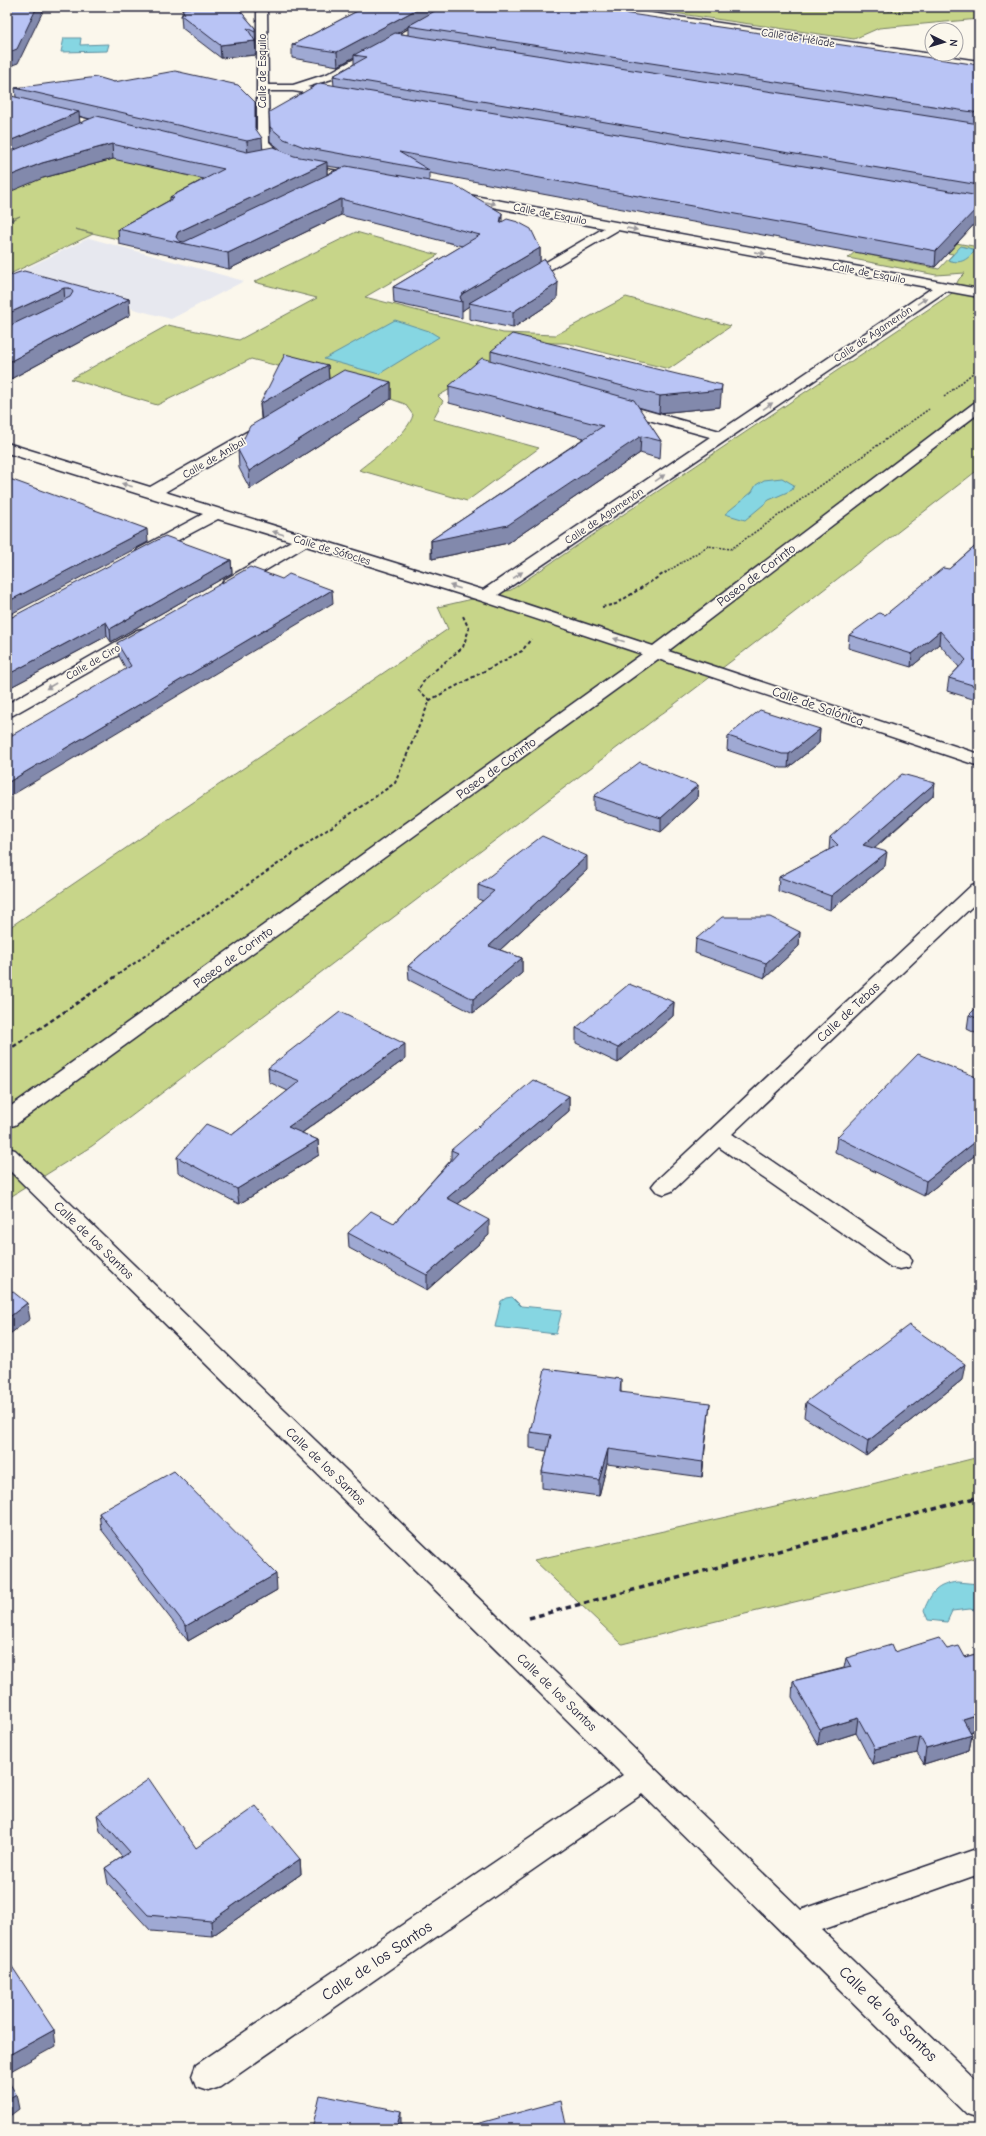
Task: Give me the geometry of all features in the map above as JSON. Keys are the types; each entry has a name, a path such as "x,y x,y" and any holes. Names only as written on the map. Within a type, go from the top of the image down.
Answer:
{"street":[{"name":"Calle de Esquilo","path":"262,7 263,143 275,156 291,164 374,181"},
{"name":"Calle de Hélade","path":"616,11 979,64"},
{"path":"293,88 331,76 445,13"},
{"path":"395,42 410,44"},
{"path":"262,88 293,88 347,97"},
{"path":"7,104 128,132"},
{"path":"76,134 97,125"},
{"path":"260,159 275,156"},
{"path":"326,184 344,176"},
{"name":"Calle de Esquilo","path":"444,194 979,293"},
{"path":"515,286 616,226"},
{"name":"Calle de Agamenón","path":"481,595 723,436 943,287"},
{"path":"602,403 723,436"},
{"name":"Paseo de Corinto","path":"7,1120 656,652 979,406"},
{"name":"Calle de Aníbal","path":"152,493 282,417"},
{"name":"Calle de Sófocles","path":"7,448 214,514 481,595 656,652"},
{"path":"7,462 25,453"},
{"path":"132,558 214,514"},
{"path":"215,592 304,541"},
{"name":"Calle de Ciro","path":"7,712 154,627"},
{"name":"Calle de Salónica","path":"656,652 979,760"},
{"name":"Calle de Tebas","path":"664,1186 979,889"},
{"path":"718,1135 900,1261"},
{"name":"Calle de los Santos","path":"7,1155 979,2104"},
{"name":"Calle de los Santos","path":"208,2076 644,1777"},
{"path":"796,1925 979,1861"}],"path":[{"path":"777,7 788,10"},
{"path":"871,7 898,12 908,7"},
{"path":"939,402 979,368"},
{"path":"601,607 616,604 708,546 731,549 932,407"},
{"path":"430,700 418,690 426,678 463,648 469,629 462,613 462,603 481,595"},
{"path":"7,1051 395,783 430,700 522,652 547,617"},
{"path":"492,1628 817,1542 979,1497"}],"shaded area":[{"path":"89,238 244,281 171,319 10,276"}],"green space":[{"path":"632,7 979,7 979,19 924,22 924,24 879,28 854,39"},
{"path":"97,154 205,180 126,241 75,229 93,234 10,274 7,273 7,223 20,216 7,221 7,191"},
{"path":"880,230 979,247 979,469 742,653 92,1146 7,1199 7,929 448,629 438,607 511,590 951,294 959,279 965,273 936,275 848,258","holes":["878,240 953,254 939,269 864,254"]},
{"path":"356,232 438,255 365,297 503,333 556,335 626,297 731,326 669,369 566,343 532,343 438,396 443,401 433,419 539,448 467,501 359,470 390,445 405,430 410,422 413,415 405,404 391,399 251,359 157,405 71,379 168,325 239,340 317,298 254,282"},
{"path":"979,1457 979,1557 622,1644 534,1560 860,1487"}],"water":[{"path":"64,38 81,38 80,45 109,44 107,51 61,52"},
{"path":"961,246 976,250 964,260 957,262 948,260"},
{"path":"395,320 429,331 439,337 379,374 324,359"},
{"path":"782,478 794,485 792,490 769,500 745,520 725,514 752,492 756,485 764,480"},
{"path":"512,1297 521,1306 562,1310 556,1334 495,1327 501,1301"},
{"path":"957,1582 979,1584 979,1611 970,1609 952,1611 947,1622 928,1620 924,1610 936,1590 950,1583"}],"building":[{"path":"7,7 37,7 17,49 7,53"},
{"path":"198,7 237,7 255,28 255,32 247,28 255,41 220,45 181,15 185,14 182,9"},
{"path":"365,7 421,7 337,52 292,45"},
{"path":"442,7 582,7 924,57 924,62 958,62 979,65 979,113 408,26"},
{"path":"395,33 979,124 979,185 333,76 367,57 354,55"},
{"path":"175,71 238,85 255,102 255,128 262,138 247,141 15,88 97,77 114,82"},
{"path":"320,83 979,196 976,201 979,202 979,206 936,251 399,152 429,170 304,147 284,139 270,127 269,112"},
{"path":"7,95 79,112 7,142"},
{"path":"97,116 247,152 273,147 294,156 327,162 178,232 176,237 179,241 184,242 346,166 457,186 502,213 500,223 507,219 518,222 531,229 540,248 462,294 460,297 462,302 393,287 480,235 341,199 228,253 118,229 174,198 170,197 224,169 112,144 42,163 7,177 7,153"},
{"path":"545,259 558,283 513,312 469,303"},
{"path":"24,271 129,299 7,363 7,327 70,297 73,292 70,288 64,288 7,314 7,277"},
{"path":"512,334 722,385 721,390 660,396 491,351"},
{"path":"285,354 328,365 260,404"},
{"path":"482,358 634,400 661,441 641,436 508,525 431,541 603,426 449,386"},
{"path":"344,370 391,382 249,471 238,450 250,426"},
{"path":"7,478 147,529 7,602"},
{"path":"165,536 231,560 110,629 106,622 7,675 7,618 12,617"},
{"path":"979,543 979,687 949,678 966,660 940,631 912,654 849,635 879,613 885,615 943,568 949,569"},
{"path":"250,567 282,579 289,574 332,590 7,783 7,738 131,666 117,643"},
{"path":"760,710 820,729 789,754 782,754 728,736"},
{"path":"640,762 698,785 661,818 594,796"},
{"path":"902,774 935,783 863,845 887,852 831,896 779,877 838,845 830,837"},
{"path":"542,836 587,856 489,946 522,958 473,999 408,966 494,891 478,885"},
{"path":"722,917 770,917 800,932 766,963 696,939"},
{"path":"629,984 674,1002 618,1048 576,1028"},
{"path":"979,1005 979,1019 969,1015"},
{"path":"340,1012 405,1044 288,1127 318,1140 237,1189 177,1157 206,1124 232,1135 300,1081 268,1068"},
{"path":"918,1054 979,1078 979,1139 926,1181 837,1137"},
{"path":"533,1080 569,1096 447,1198 489,1220 427,1275 348,1233 371,1211 394,1223 458,1153 451,1150"},
{"path":"7,1287 27,1303 7,1319"},
{"path":"909,1325 965,1364 868,1441 806,1402"},
{"path":"545,1369 621,1379 620,1392 710,1403 703,1462 608,1449 599,1480 542,1472 551,1435 530,1432"},
{"path":"174,1471 276,1574 186,1626 99,1513"},
{"path":"939,1638 947,1649 959,1646 965,1657 979,1653 979,1714 963,1719 972,1735 926,1748 920,1737 875,1749 858,1718 820,1729 793,1681 851,1667 846,1658 891,1645 894,1652"},
{"path":"149,1779 196,1848 256,1806 300,1859 211,1921 148,1915 105,1868 130,1852 97,1815"},
{"path":"7,1959 54,2030 7,2056"},
{"path":"7,2079 16,2094 7,2100"},
{"path":"320,2095 401,2111 396,2129 312,2129"},
{"path":"561,2101 567,2129 458,2129"}]}
